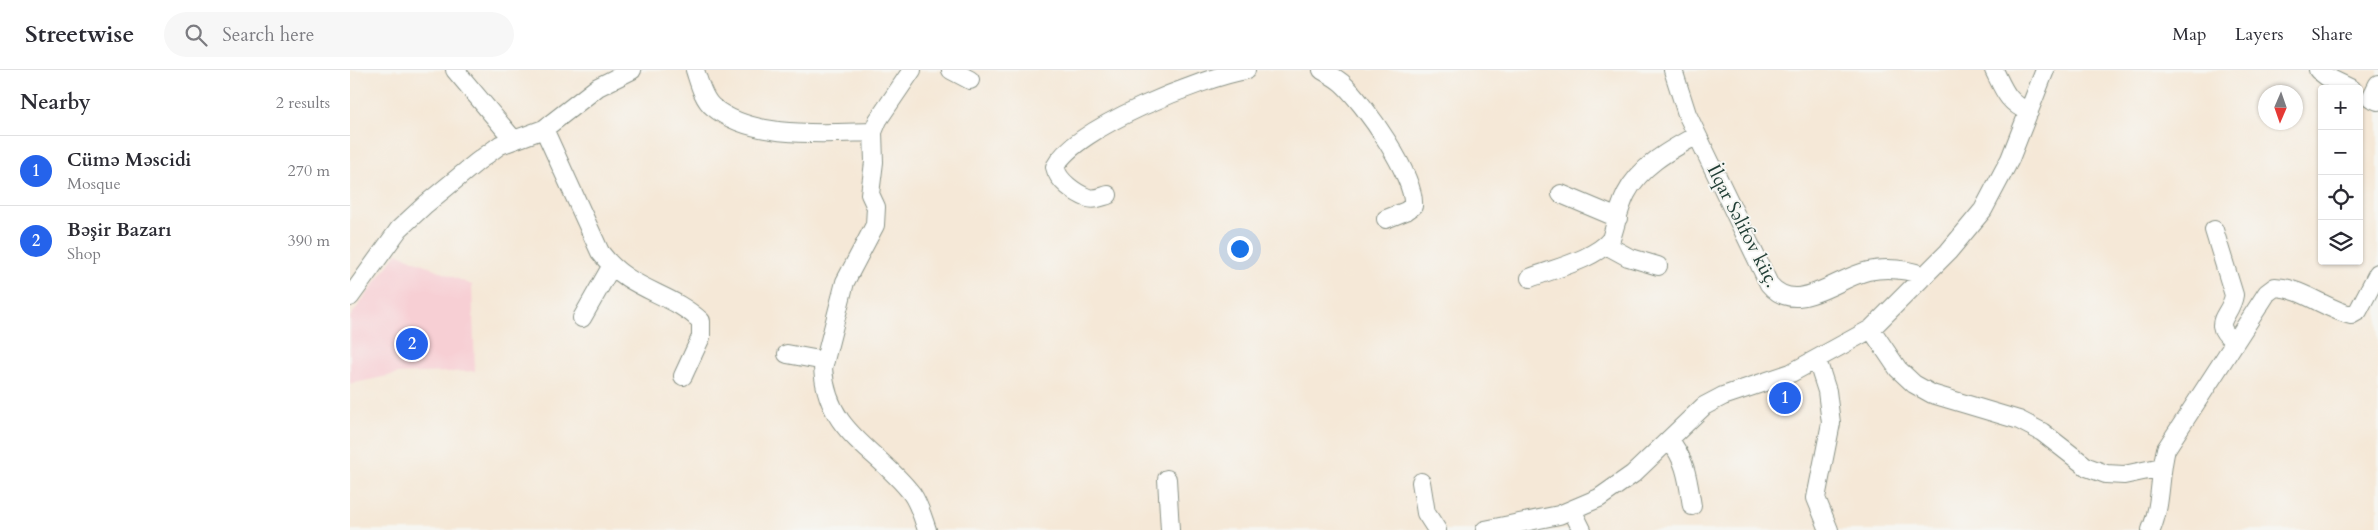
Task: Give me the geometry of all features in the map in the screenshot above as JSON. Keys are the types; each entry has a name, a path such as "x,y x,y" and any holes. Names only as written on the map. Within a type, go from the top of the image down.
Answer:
{"street":[{"path":"455,70 513,139"},
{"path":"350,297 399,229 477,162 513,139 544,128 598,87 632,70"},
{"path":"695,70 703,93 712,107 730,118 755,127 826,133 873,132"},
{"path":"912,70 878,120 873,132 874,162 870,194 876,207 875,225 845,282 825,361 824,380 831,406 839,421 913,496 927,530"},
{"path":"951,70 970,80"},
{"path":"1108,195 1097,199 1088,198 1060,180 1054,167 1059,159 1092,134 1156,99 1197,83 1246,70"},
{"path":"1322,70 1343,84 1358,101 1394,151 1408,179 1414,197 1413,206 1406,211 1386,218"},
{"name":"İlqar Səlifov küç.","path":"1674,70 1686,114 1769,284 1777,294 1791,298 1805,297 1867,271 1907,270 1925,276"},
{"path":"1994,70 2008,97 2015,106 2029,112"},
{"path":"1485,530 1572,510 1599,498 1626,479 1704,406 1723,396 1792,373 1871,329 1925,276 1983,210 2010,159 2045,70"},
{"path":"2318,70 2327,77 2344,85"},
{"path":"544,128 600,252 611,267 625,278 691,312 701,321 701,336 683,376"},
{"path":"1530,278 1590,255 1606,245 1626,194 1643,172 1665,153 1697,135"},
{"path":"1561,194 1618,218"},
{"path":"2214,230 2234,295 2233,302 2223,318 2221,327 2224,334 2234,342"},
{"path":"1606,245 1628,257 1658,266"},
{"path":"582,318 611,267"},
{"path":"2151,530 2160,497 2162,466 2166,449 2267,293 2275,287 2286,287 2340,313 2351,315 2358,311 2378,273"},
{"path":"1871,329 1898,369 1914,384 1932,394 2019,420 2042,432 2087,466 2106,474 2124,475 2162,466"},
{"path":"787,354 825,361"},
{"path":"1817,360 1830,409 1831,423 1816,498 1829,530"},
{"path":"1669,440 1677,449 1685,465 1692,506"},
{"path":"1167,479 1170,530"},
{"path":"1421,482 1426,513 1437,530"},
{"path":"1572,510 1582,530"}],"shaded area":[{"path":"397,253 472,285 475,371 397,374 350,384 350,317"}],"place":[{"name":"Bəşir Bazarı","path":"412,344"},
{"name":"Cümə Məscidi","path":"1785,398"}]}
